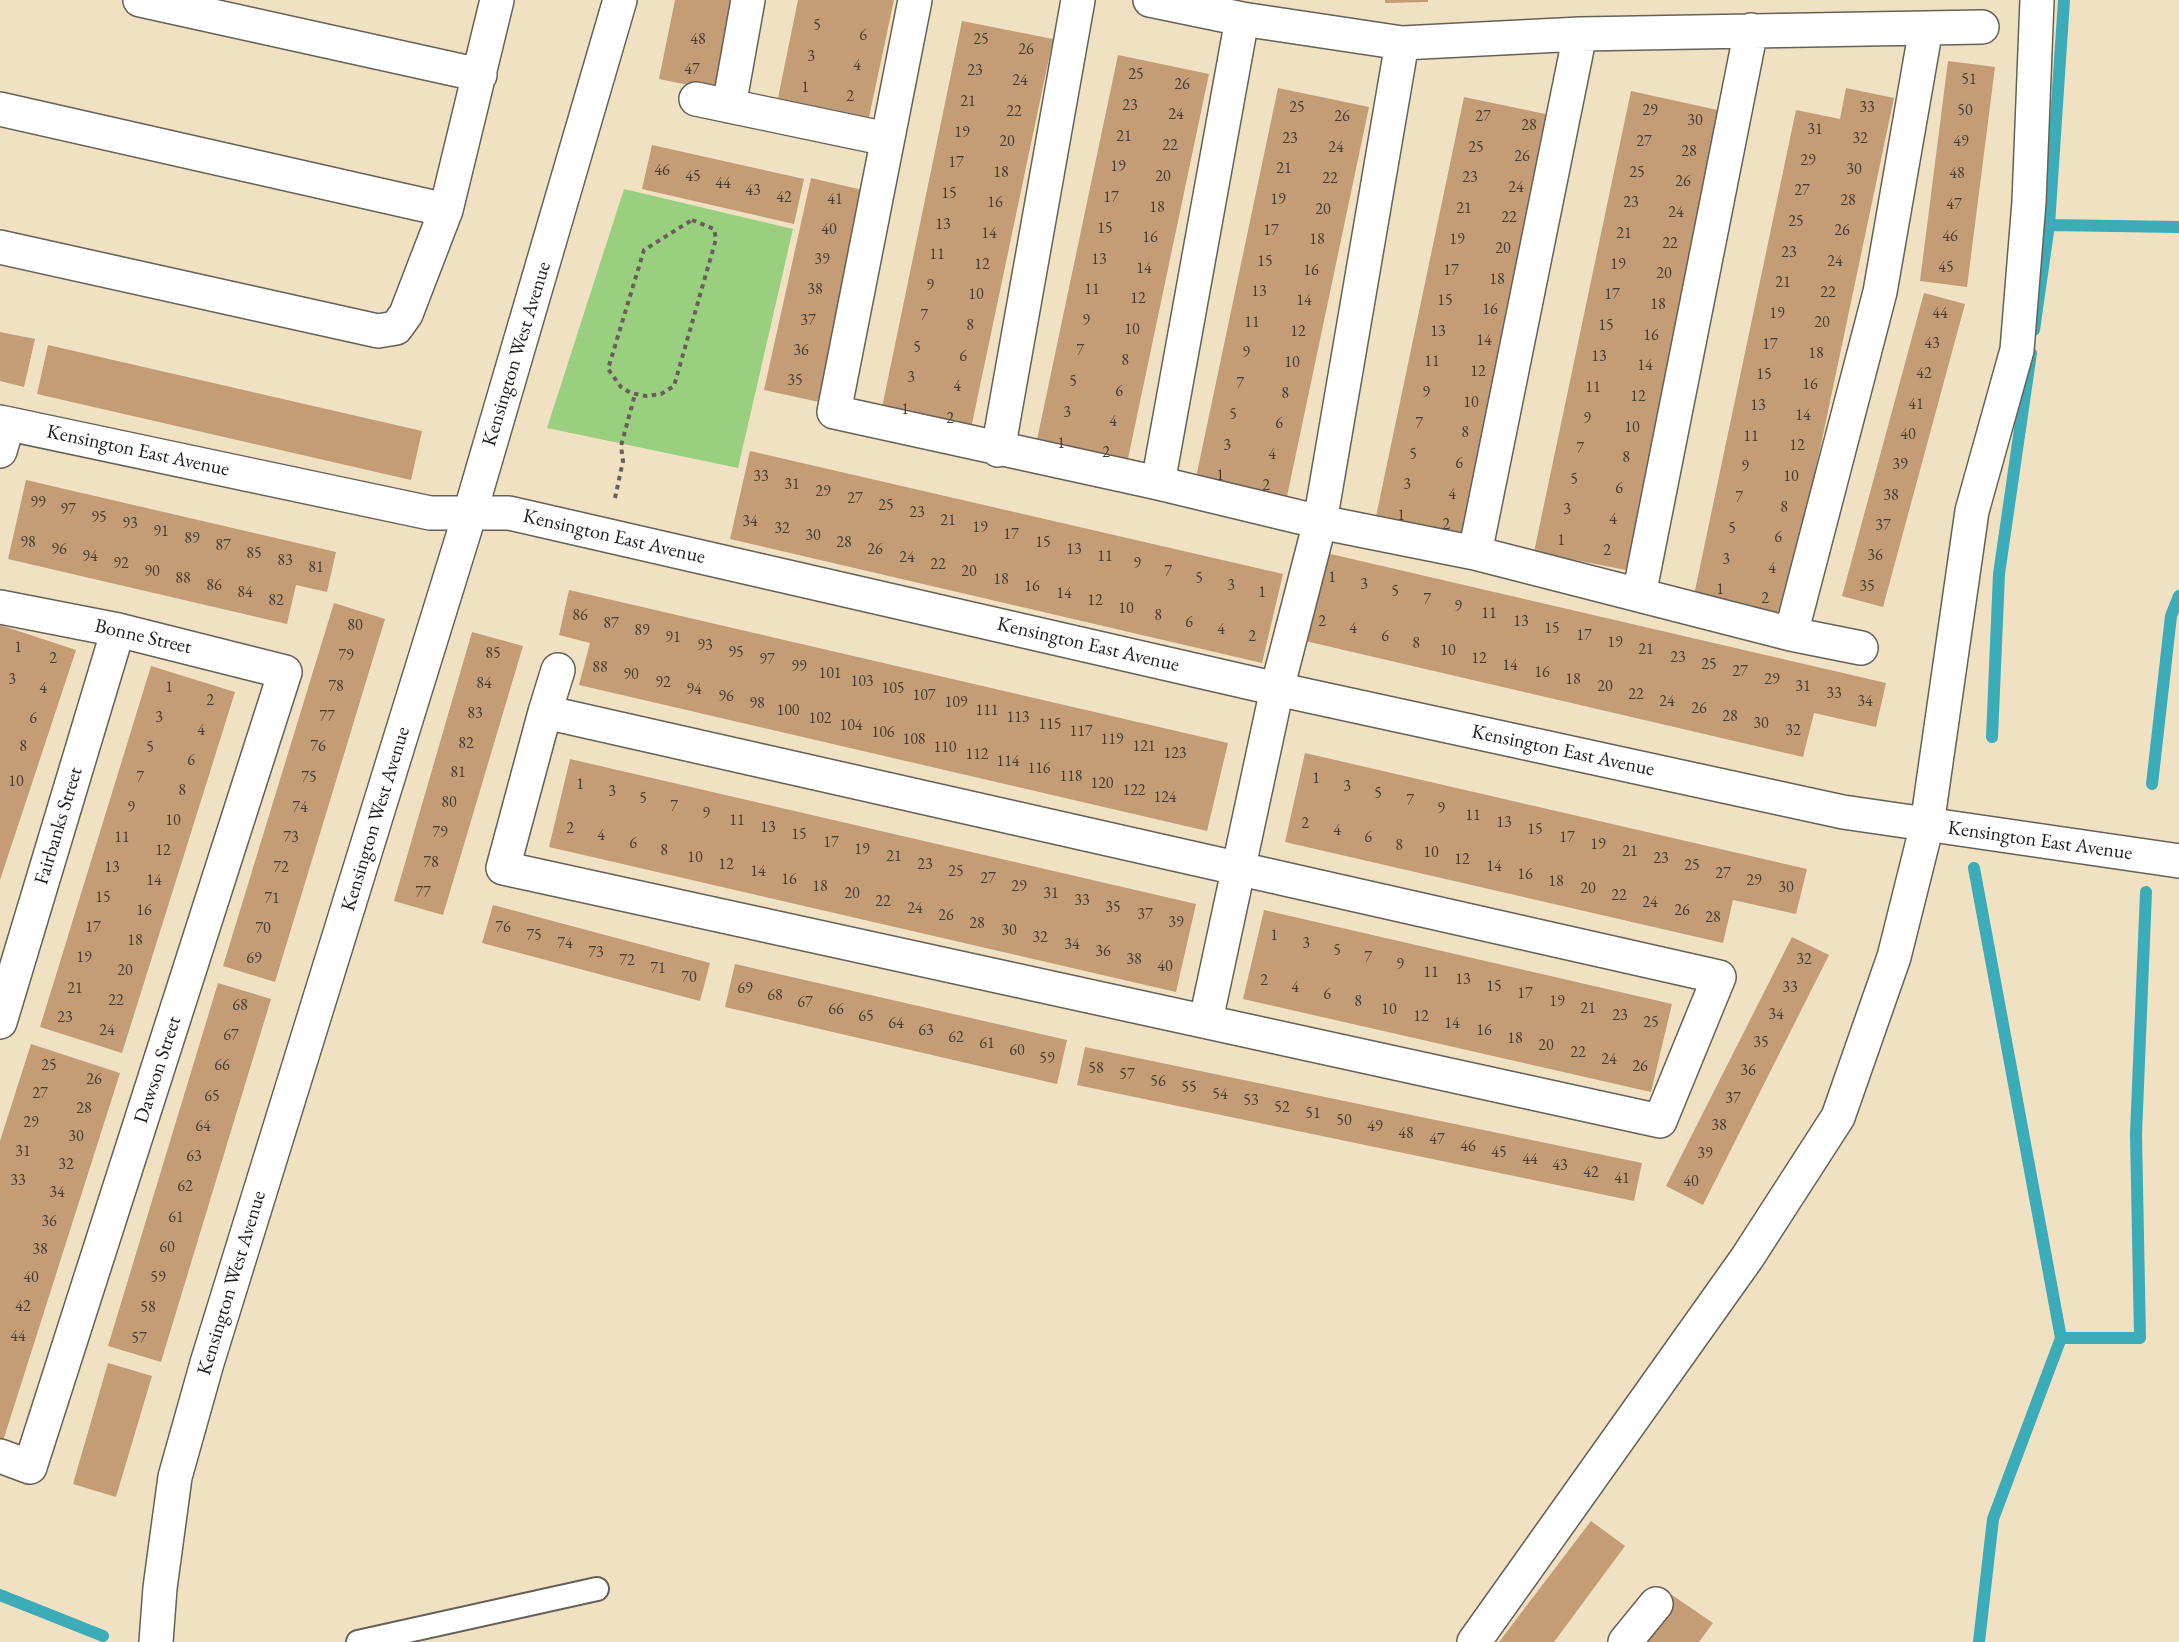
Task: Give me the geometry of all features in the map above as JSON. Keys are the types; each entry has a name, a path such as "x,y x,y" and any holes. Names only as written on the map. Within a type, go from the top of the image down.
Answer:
{"street":[{"path":"140,0 480,75"},
{"path":"0,247 378,331 396,328 406,314 446,210 497,0"},
{"name":"Kensington West Avenue","path":"156,1642 160,1588 178,1466 210,1352 470,513 620,0"},
{"path":"729,106 748,0"},
{"path":"915,0 834,412 998,450 1158,483 1320,522 1475,553 1791,634 1861,648"},
{"path":"998,450 1078,0"},
{"path":"1150,0 1242,19 1401,43 1580,34 1982,27"},
{"path":"1474,1642 1748,1258 1838,1117 1894,957 1927,825 1972,511 2017,350 2029,202 2037,0"},
{"path":"1158,483 1242,19"},
{"path":"1791,634 1880,292 1926,28"},
{"path":"1639,595 1752,30"},
{"path":"1475,553 1580,34"},
{"path":"1206,1020 1277,689 1320,522 1401,43"},
{"path":"696,99 887,139"},
{"path":"0,109 446,210"},
{"name":"Kensington East Avenue","path":"3,432 430,513 509,513 1277,689 1843,812 2179,861"},
{"name":"Bonne Street","path":"0,607 118,630 285,672"},
{"name":"Fairbanks Street","path":"0,1022 118,630"},
{"path":"545,712 1719,977 1660,1121 503,868 545,712 558,670"},
{"name":"Dawson Street","path":"15,1462 285,672"},
{"path":"1625,1642 1656,1604"}],"lane":[{"path":"358,1642 597,1588"}],"path":[{"path":"692,220 706,224 714,229 716,239 674,386 661,394 646,396 635,394 621,387 608,369 644,250 692,220"},
{"path":"607,535 623,461 621,446 635,394"}],"green space":[{"path":"624,189 793,229 738,468 547,428"}],"building":[{"path":"675,0 736,0 718,91 659,79"},
{"path":"798,0 894,0 869,117 778,98"},
{"path":"1385,0 1428,0 1428,2 1385,3"},
{"path":"962,21 1053,39 969,438 879,422"},
{"path":"1118,55 1209,74 1125,473 1034,454"},
{"path":"1948,61 1995,67 1967,287 1920,281"},
{"path":"1278,88 1369,107 1285,506 1194,487"},
{"path":"1846,88 1894,98 1784,620 1693,600 1796,110 1840,119"},
{"path":"1631,91 1722,111 1626,570 1534,552"},
{"path":"1464,97 1555,116 1465,546 1374,526"},
{"path":"652,145 804,179 794,224 642,189"},
{"path":"811,178 867,191 819,402 764,390"},
{"path":"1924,293 1965,304 1883,607 1842,596"},
{"path":"0,332 35,339 24,387 0,381"},
{"path":"48,345 422,431 411,480 37,394"},
{"path":"750,451 1283,574 1262,663 730,539"},
{"path":"26,480 336,552 327,592 296,585 287,624 8,559"},
{"path":"1322,552 1886,683 1876,727 1814,713 1803,757 1301,640"},
{"path":"569,590 1228,743 1207,831 579,685 590,643 559,635"},
{"path":"334,603 385,619 275,982 223,966"},
{"path":"0,625 76,650 0,880"},
{"path":"472,632 523,646 443,915 394,901"},
{"path":"151,666 235,692 122,1053 40,1027"},
{"path":"1305,753 1807,869 1796,914 1733,900 1723,943 1285,842"},
{"path":"570,759 1196,904 1176,992 549,847"},
{"path":"493,905 710,963 700,1001 482,943"},
{"path":"1264,910 1672,1004 1651,1092 1243,999"},
{"path":"1792,937 1829,955 1703,1205 1666,1186"},
{"path":"735,964 1067,1040 1057,1084 725,1007"},
{"path":"218,983 271,999 161,1362 108,1346"},
{"path":"31,1044 120,1073 3,1441 0,1440 0,1141"},
{"path":"1085,1047 1642,1163 1634,1201 1077,1085"},
{"path":"108,1363 152,1376 116,1497 73,1484"},
{"path":"1591,1521 1625,1546 1554,1642 1499,1642"},
{"path":"1672,1595 1713,1623 1699,1642 1640,1642"}],"waterway":[{"path":"2049,225 2064,0"},
{"path":"2034,330 2049,225 2179,227"},
{"path":"1992,737 1999,574 2031,353"},
{"path":"2152,784 2171,616 2179,596"},
{"path":"1974,868 2061,1338"},
{"path":"1979,1642 1993,1519 2061,1338 2140,1338 2136,1134 2146,892"},
{"path":"0,1595 103,1636"}]}
